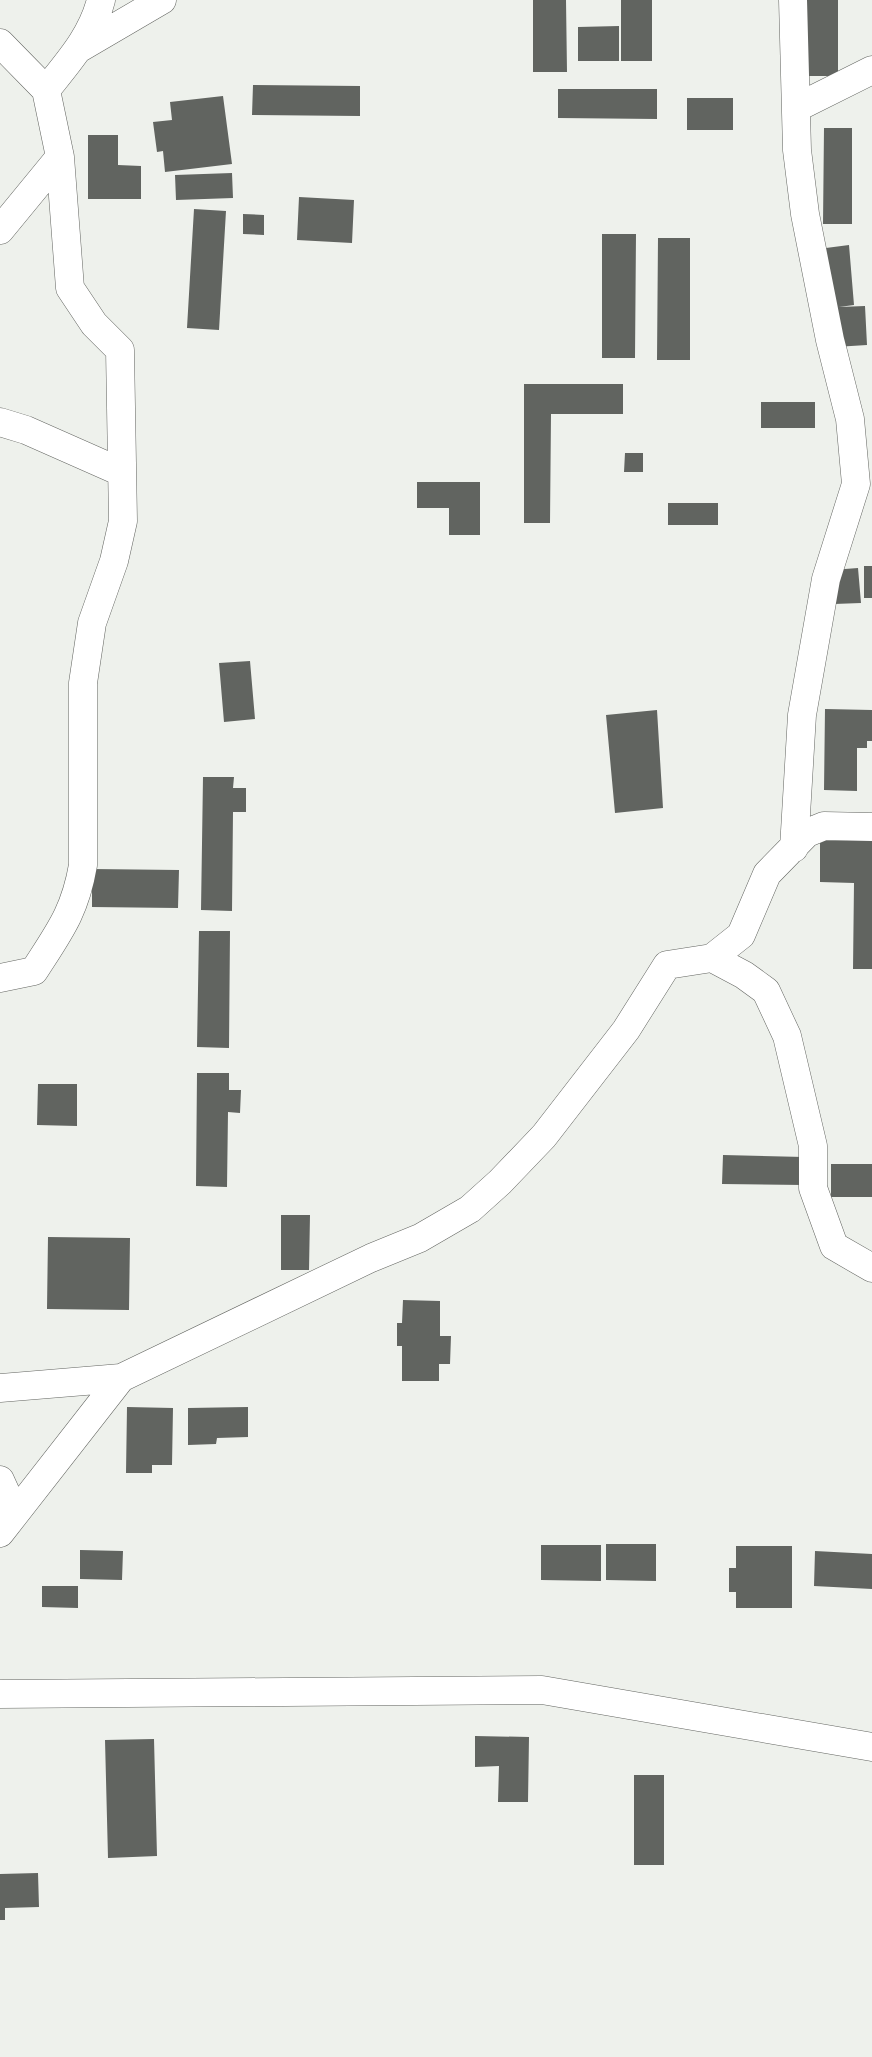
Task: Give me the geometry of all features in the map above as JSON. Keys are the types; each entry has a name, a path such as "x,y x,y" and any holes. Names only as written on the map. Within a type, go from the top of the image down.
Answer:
{"street":[{"path":"46,90 80,48 96,18 101,0"},
{"path":"80,48 162,0"},
{"path":"793,0 797,150 805,214 830,340 864,482 826,579 802,715 794,848"},
{"path":"0,43 46,90 60,157 70,288 94,324 120,350 123,521 114,561 92,623 83,683 83,865 78,894 70,915 34,971 0,978"},
{"path":"796,108 872,70"},
{"path":"0,230 60,157"},
{"path":"0,422 26,430 121,472"},
{"path":"0,1388 121,1378 363,1261 420,1238 470,1209 500,1182 544,1136 626,1030 667,965 712,958 741,935 768,874 807,833 824,826 872,827"},
{"path":"712,958 744,974 766,991 787,1036 813,1146 813,1188 834,1246 872,1268"},
{"path":"8,1523 121,1378"},
{"path":"0,1480 8,1523"},
{"path":"0,1694 542,1690 872,1747"}],"building":[{"path":"533,0 566,0 567,72 533,72"},
{"path":"621,0 652,0 652,61 621,61"},
{"path":"807,0 838,0 838,76 807,76"},
{"path":"619,26 619,61 578,61 578,27"},
{"path":"253,85 360,86 360,116 252,115"},
{"path":"558,89 657,89 657,119 558,118"},
{"path":"223,96 232,164 165,172 163,151 157,152 153,122 172,120 170,102"},
{"path":"687,98 733,98 733,130 687,130"},
{"path":"824,128 852,128 852,224 823,224"},
{"path":"88,135 118,135 118,165 141,166 141,199 88,199"},
{"path":"232,173 233,198 176,200 175,175"},
{"path":"299,197 354,200 352,243 297,240"},
{"path":"194,209 226,211 219,330 187,328"},
{"path":"243,214 264,215 264,235 243,234"},
{"path":"602,234 636,234 635,358 602,358"},
{"path":"658,238 690,238 690,360 657,360"},
{"path":"849,245 854,305 839,307 865,306 867,345 835,347 826,248"},
{"path":"524,384 623,384 623,414 551,414 550,523 524,523"},
{"path":"761,402 815,402 815,428 761,428"},
{"path":"625,453 643,453 643,472 624,472"},
{"path":"417,482 480,482 480,535 449,535 449,508 417,508"},
{"path":"668,503 718,503 718,525 668,525"},
{"path":"864,566 872,566 872,598 864,598"},
{"path":"858,568 861,603 834,604 832,570"},
{"path":"250,661 255,719 224,722 219,663"},
{"path":"825,709 872,710 872,741 867,741 867,748 857,748 857,791 824,790"},
{"path":"657,710 663,808 615,813 606,715"},
{"path":"203,777 234,777 233,788 246,788 246,812 233,812 232,911 201,910"},
{"path":"820,840 872,841 872,969 853,969 854,883 820,882"},
{"path":"92,869 179,870 178,908 92,907"},
{"path":"199,931 230,931 229,1048 197,1047"},
{"path":"197,1073 229,1073 229,1090 241,1090 240,1113 228,1112 227,1187 196,1186"},
{"path":"38,1084 77,1084 77,1126 37,1125"},
{"path":"723,1155 804,1157 804,1185 722,1184"},
{"path":"831,1164 872,1164 872,1197 831,1197"},
{"path":"281,1215 310,1215 309,1270 281,1270"},
{"path":"48,1237 130,1238 129,1310 47,1309"},
{"path":"403,1300 440,1301 440,1336 451,1336 450,1364 439,1364 439,1381 402,1381 402,1346 397,1346 397,1323 402,1323"},
{"path":"127,1407 173,1408 172,1465 152,1465 152,1473 126,1473"},
{"path":"248,1407 248,1437 217,1438 216,1444 188,1445 188,1408"},
{"path":"606,1544 656,1544 656,1581 606,1580"},
{"path":"541,1545 601,1545 601,1581 541,1580"},
{"path":"736,1546 792,1546 792,1608 736,1608 736,1592 729,1592 729,1568 736,1568"},
{"path":"80,1550 123,1551 122,1580 80,1579"},
{"path":"815,1551 872,1554 872,1589 814,1586"},
{"path":"42,1586 78,1586 78,1608 42,1607"},
{"path":"475,1736 529,1737 528,1802 498,1802 499,1766 475,1767"},
{"path":"154,1739 157,1856 108,1858 105,1740"},
{"path":"634,1775 664,1775 664,1865 634,1865"},
{"path":"38,1873 39,1907 5,1908 5,1920 0,1920 0,1874"}]}
